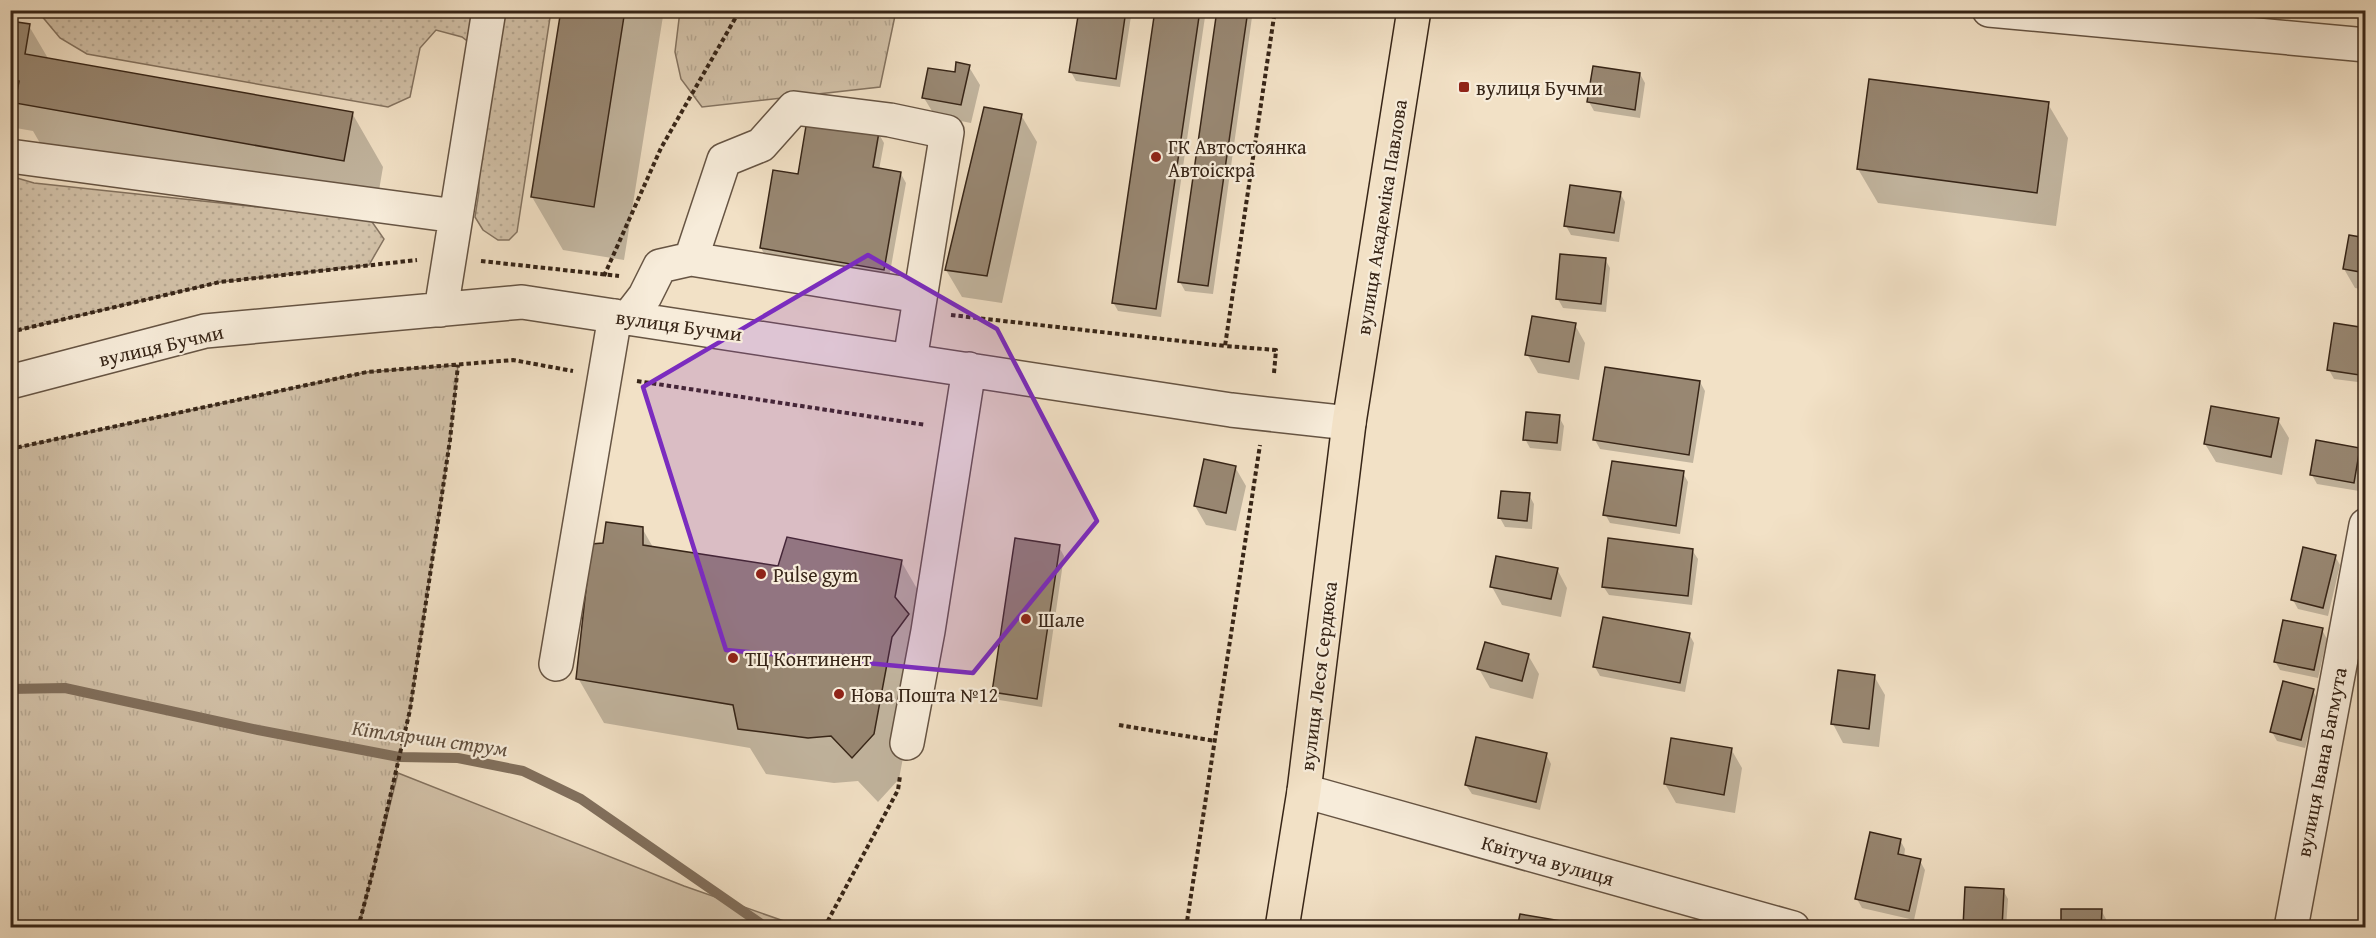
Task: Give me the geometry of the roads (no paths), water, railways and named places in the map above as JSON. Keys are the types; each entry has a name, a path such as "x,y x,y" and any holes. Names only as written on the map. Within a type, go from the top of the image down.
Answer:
{"main road":[{"name":"вулиця Академіка Павлова","path":"1349,423 1414,10"},
{"name":"вулиця Леся Сердюка","path":"1282,927 1304,791 1349,423"}],"street":[{"path":"1989,10 2366,45"},
{"path":"441,310 489,11"},
{"path":"692,259 724,160 761,144 794,108 890,120 947,132 910,360"},
{"path":"10,156 456,216"},
{"path":"556,664 605,376 610,315 645,296 660,266 692,259 920,296"},
{"name":"вулиця Бучми","path":"10,382 205,331 522,302 1231,410 1349,423"},
{"path":"907,743 928,631 969,369"},
{"name":"вулиця Івана Багмута","path":"2290,927 2366,525"},
{"name":"Квітуча вулиця","path":"1304,791 1793,927"}],"waterway":[{"name":"Кітлярчин струм","path":"10,689 65,688 258,730 399,757 458,758 523,771 581,799 767,928"}],"place":[{"name":"вулиця Бучми","path":"1464,87"},
{"name":"ГК Автостоянка Автоіскра","path":"1156,157"},
{"name":"Pulse gym","path":"761,574"},
{"name":"Шале","path":"1026,619"},
{"name":"ТЦ Континент","path":"733,658"},
{"name":"Нова Пошта №12","path":"839,694"}]}
